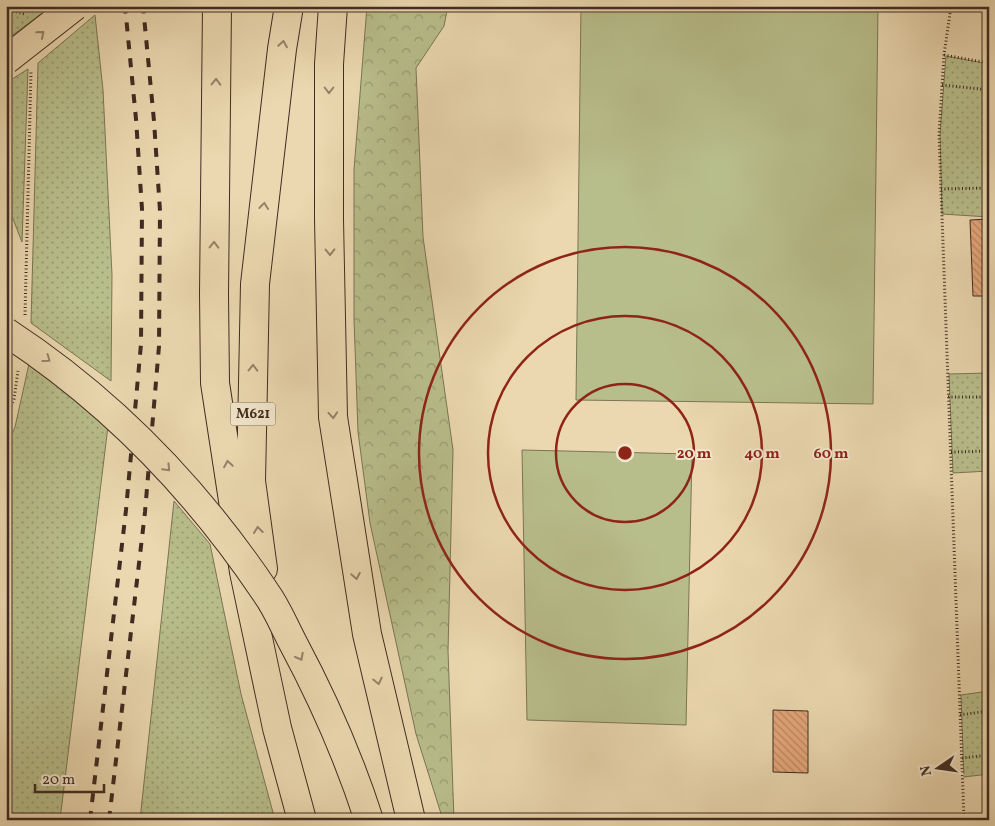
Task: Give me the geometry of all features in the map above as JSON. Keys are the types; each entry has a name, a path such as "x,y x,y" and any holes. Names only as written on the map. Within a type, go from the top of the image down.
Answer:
{"highway":[{"path":"19,63 75,6"},
{"path":"217,6 214,294 216,383 244,572 277,728 303,820"},
{"name":"M621","path":"290,6 282,49 255,284 252,481 281,712 303,820"},
{"path":"333,6 330,64 329,219 333,417 366,634 411,820"},
{"path":"15,326 49,360 117,417 203,507 267,594 320,694 369,820"}],"path":[{"path":"951,6 944,55 938,134 964,820"},
{"path":"6,9 21,12 31,19"},
{"path":"944,55 989,63"},
{"path":"15,326 19,63"},
{"path":"942,85 989,90"},
{"path":"941,189 989,188"},
{"path":"6,419 14,399 18,369"},
{"path":"948,397 989,397"},
{"path":"951,452 989,451"},
{"path":"960,715 989,711"},
{"path":"962,758 989,755"}],"green space":[{"path":"6,6 52,6 6,40"},
{"path":"367,6 448,6 444,26 416,68 423,237 453,450 448,651 454,820 443,820 416,734 370,523 358,432 354,319 354,170"},
{"path":"581,6 878,6 873,404 576,400"},
{"path":"95,15 103,90 112,275 111,381 31,323 38,63"},
{"path":"946,56 989,64 989,217 942,214 940,134"},
{"path":"28,69 22,242 6,201 6,83"},
{"path":"29,364 108,426 60,820 6,820 6,447 15,427"},
{"path":"989,373 989,471 953,473 949,374"},
{"path":"522,450 692,454 686,725 527,720"},
{"path":"174,501 210,544 241,694 275,820 140,820"},
{"path":"989,691 989,774 964,777 961,695"}],"building":[{"path":"989,219 989,296 973,296 970,220"},
{"path":"773,710 808,711 808,773 773,772"}],"railway":[{"path":"90,820 126,510 141,344 142,209 136,119 125,6"},
{"path":"109,820 145,512 159,346 160,211 143,6"}]}
